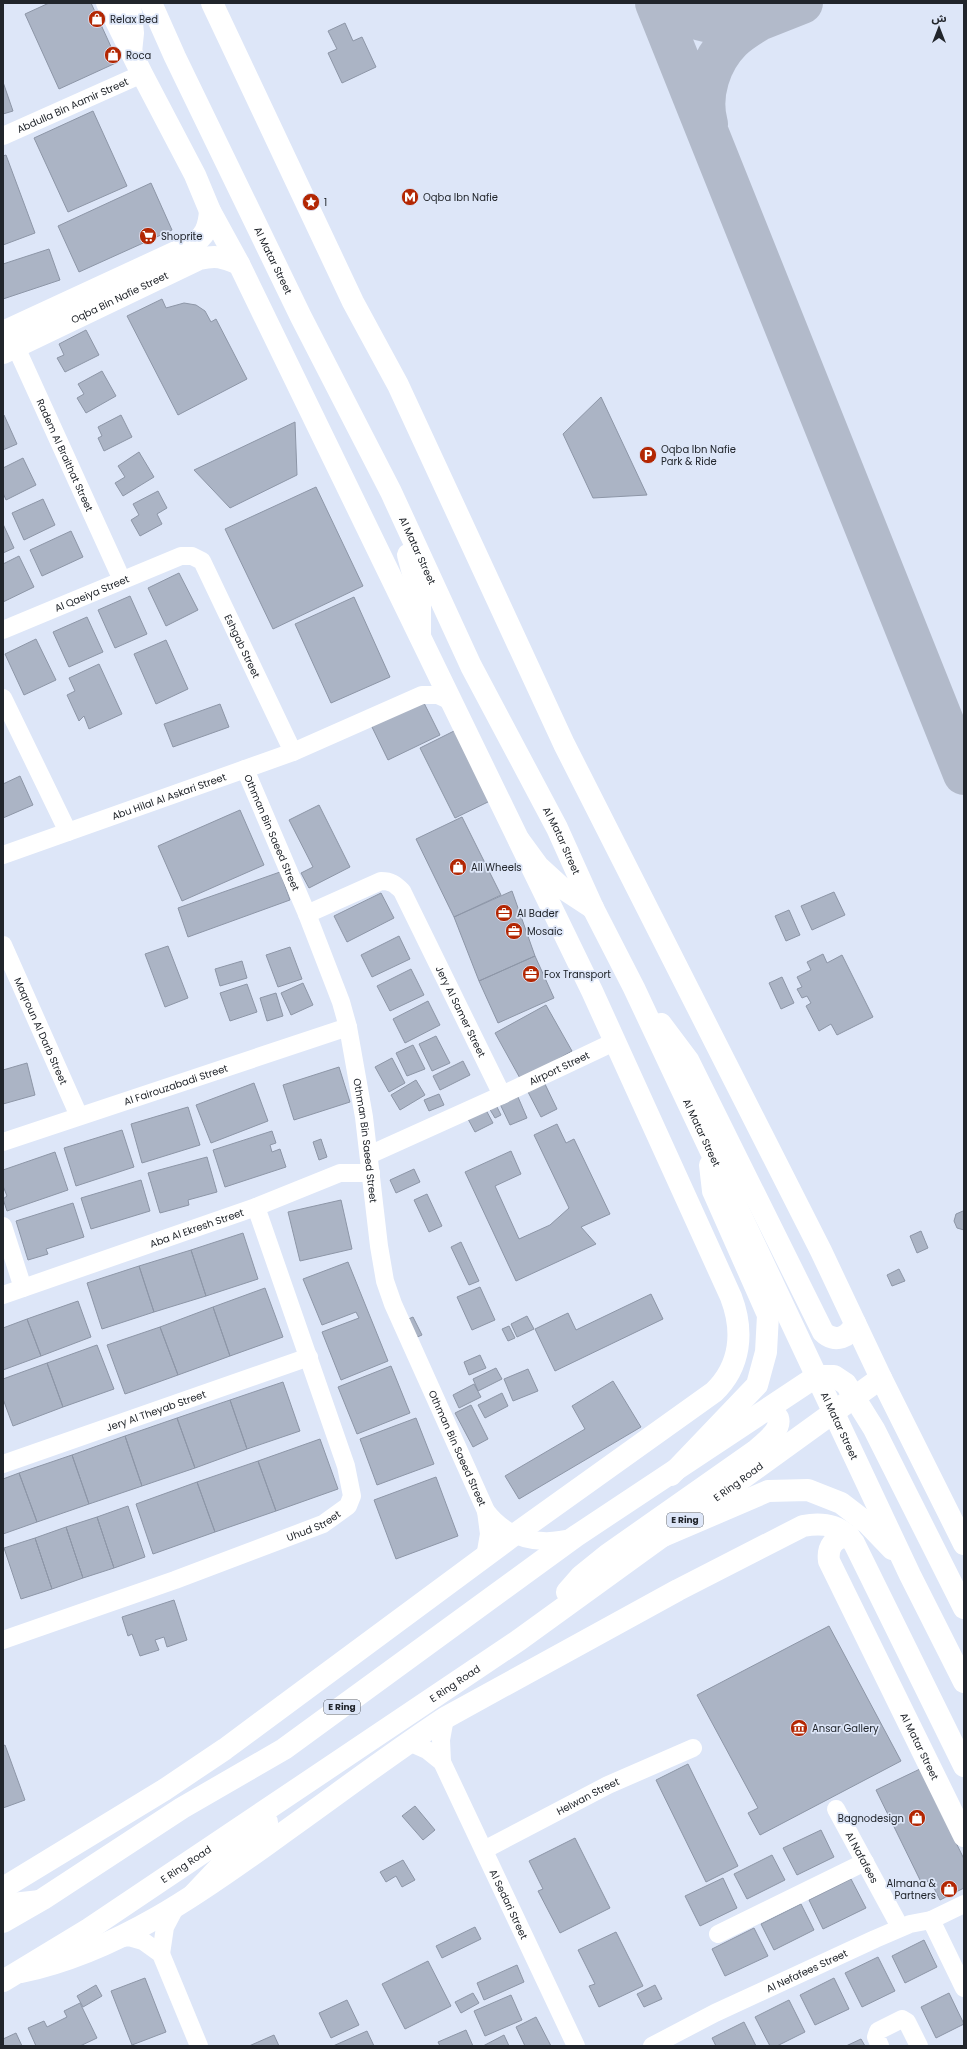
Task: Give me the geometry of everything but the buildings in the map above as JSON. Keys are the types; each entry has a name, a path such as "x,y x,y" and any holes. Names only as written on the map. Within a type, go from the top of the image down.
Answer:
{"main road":[{"path":"3,1888 164,1790 225,1749 514,1535 714,1392 722,1384 733,1366 738,1346 738,1321 731,1297 616,1041 420,636 238,264 210,211 195,175 107,3"},
{"path":"130,3 133,33 131,52"},
{"name":"Al Matar Street","path":"151,3 175,57 298,310 391,492 471,666 557,828 593,908 634,988 835,1412 910,1575 964,1682"},
{"path":"212,3 353,302 398,384 564,744 821,1251 881,1378 964,1544"},
{"name":"Oqba Bin Nafie Street","path":"7,340 195,243 205,233 209,224 210,211"},
{"name":"Oqba Bin Nafie Street","path":"7,340 199,260 212,256 223,257 238,264"},
{"path":"391,492 417,587 420,612 420,636"},
{"path":"519,840 538,866 561,887 593,908"},
{"path":"634,988 688,1060 823,1332 833,1338 845,1337 852,1330 855,1323"},
{"path":"671,1475 757,1385 766,1352 768,1315 713,1191 708,1146"},
{"path":"817,1376 834,1376 846,1384 855,1398 874,1429 964,1608"},
{"name":"E Ring","path":"3,1922 43,1899 182,1808 284,1750 576,1536 671,1475 817,1376"},
{"name":"E Ring Road","path":"10,1977 89,1929 519,1640 881,1378"},
{"path":"558,1611 568,1589 606,1555 755,1451 774,1433 778,1425 778,1418 770,1408"},
{"path":"661,1537 768,1491 808,1490 841,1503 854,1512 883,1539 910,1575"},
{"name":"E Ring Road","path":"10,1977 68,1960 114,1939 174,1908 232,1870 409,1742 445,1718 678,1590 732,1564 787,1533 803,1526 821,1524 836,1527 848,1536"},
{"path":"848,1536 964,1766"},
{"name":"Al Matar Street","path":"848,1536 836,1539 832,1543 829,1549 829,1562 964,1836"},
{"path":"193,1895 228,1858 262,1827 294,1791"}],"street":[{"name":"Abdulla Bin Aamir Street","path":"3,136 142,74"},
{"name":"Radem Al Braithat Street","path":"7,340 122,580"},
{"name":"Al Qaeiya Street","path":"3,630 181,556"},
{"name":"Eshgab Street","path":"181,556 192,556 202,561 293,752"},
{"path":"422,695 431,683 435,667"},
{"name":"Abu Hilal Al Askari Street","path":"3,855 293,752 422,695 438,695 451,701"},
{"path":"3,698 68,832"},
{"name":"Othman Bin Saeed Street","path":"245,769 307,914 342,1002 348,1027 369,1155 379,1246 385,1281 390,1297 486,1511 489,1534 486,1557"},
{"name":"Jery Al Samer Street","path":"307,914 381,881 389,881 396,885 402,891 502,1095"},
{"name":"Maqroun Al Darb Street","path":"3,945 79,1116"},
{"name":"Al Fairouzabadi Street","path":"3,1142 348,1027"},
{"name":"Airport Street","path":"502,1095 616,1041"},
{"path":"369,1155 502,1095"},
{"name":"Aba Al Ekresh Street","path":"3,1295 256,1207 340,1173 371,1173"},
{"name":"Uhud Street","path":"4,1638 175,1580 323,1524 348,1506 352,1496 350,1481 309,1357 256,1207"},
{"path":"3,1226 24,1288"},
{"name":"Jery Al Theyab Street","path":"3,1464 309,1357"},
{"name":"Othman Bin Saeed Street","path":"486,1511 499,1525 514,1535 529,1540 545,1542 561,1541 576,1536"},
{"name":"Al Sedari Street","path":"445,1718 441,1740 442,1762 576,2046"},
{"name":"Al Sedari Street","path":"409,1742 427,1750 442,1762"},
{"name":"Helwan Street","path":"484,1850 608,1784 693,1748"},
{"name":"Al Nafafees","path":"836,1808 900,1927"},
{"path":"718,1934 865,1862"},
{"path":"3,1903 43,1899"},
{"name":"Al Nefafees Street","path":"652,2046 715,2012 900,1927 931,1920 964,1904"},
{"path":"174,1908 165,1927 161,1954 199,2046"},
{"path":"931,1920 964,1988"},
{"path":"114,1939 128,1938 143,1941 161,1954"},
{"path":"880,2046 876,2037 878,2031 902,2019 907,2022 919,2046"}],"taxiway":[{"path":"656,3 964,774"},
{"path":"668,3 690,16 711,22 734,24 759,20 731,40 717,58 708,79 704,102 707,124"},
{"path":"759,20 802,3"}],"place":[{"name":"Relax Bed","path":"97,19"},
{"name":"Roca","path":"113,55"},
{"name":"Oqba Ibn Nafie","path":"410,197"},
{"name":"1","path":"311,202"},
{"name":"Shoprite","path":"148,236"},
{"name":"Oqba Ibn Nafie Park & Ride","path":"648,455"},
{"name":"All Wheels","path":"458,867"},
{"name":"Al Bader","path":"504,913"},
{"name":"Mosaic","path":"514,931"},
{"name":"Fox Transport","path":"531,974"},
{"name":"Ansar Gallery","path":"799,1728"},
{"name":"Bagnodesign","path":"917,1818"},
{"name":"Almana & Partners","path":"949,1889"}]}
